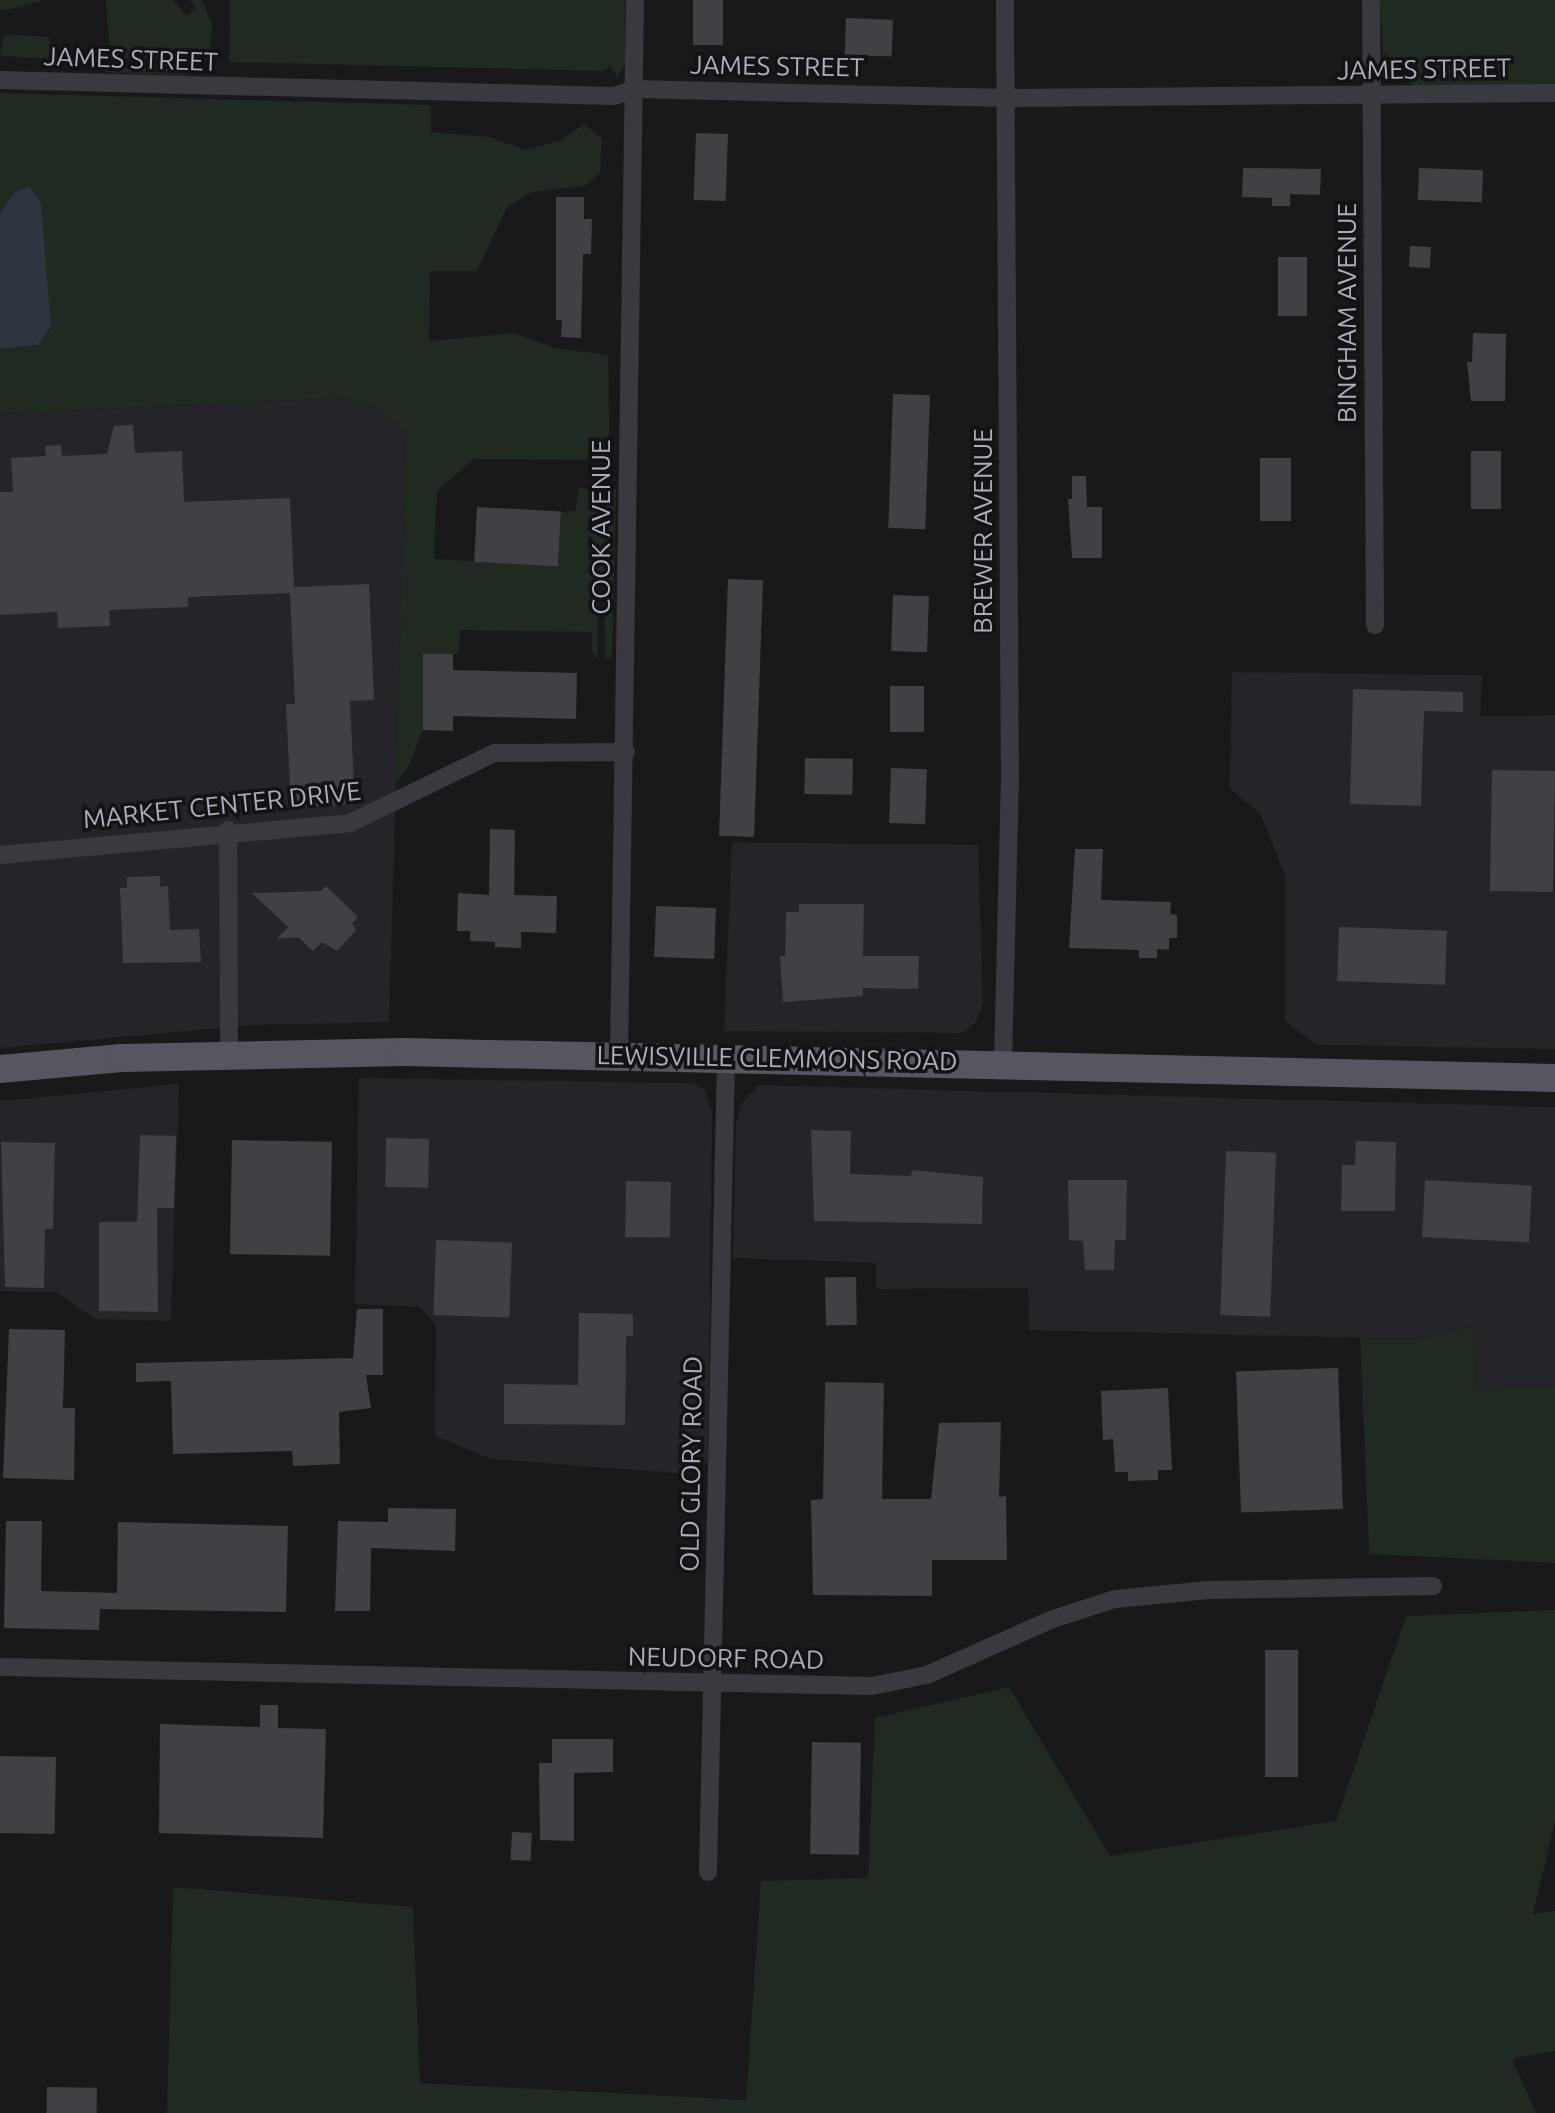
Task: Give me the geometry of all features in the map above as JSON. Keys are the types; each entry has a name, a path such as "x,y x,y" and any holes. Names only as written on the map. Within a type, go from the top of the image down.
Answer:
{"main road":[{"name":"LEWISVILLE CLEMMONS ROAD","path":"0,1069 229,1054 619,1054 1555,1078"}],"street":[{"name":"COOK AVENUE","path":"619,1054 626,752 635,0"},
{"name":"BREWER AVENUE","path":"1003,1063 1010,784 1005,0"},
{"name":"BINGHAM AVENUE","path":"1371,0 1375,625"},
{"name":"JAMES STREET","path":"0,80 614,96 634,89 1007,98 1555,93"},
{"name":"MARKET CENTER DRIVE","path":"0,855 370,818 463,764 494,753 626,752"},
{"path":"228,830 229,1054"},
{"name":"OLD GLORY ROAD","path":"708,1872 726,1057"},
{"name":"NEUDORF ROAD","path":"0,1667 872,1686 927,1675 1053,1619 1115,1599 1209,1590 1433,1586"}],"shaded area":[{"path":"0,0 45,0 7,10 0,9"},
{"path":"106,0 173,0 187,16 196,7 189,0 202,0 212,23 210,60 110,58"},
{"path":"230,0 625,0 625,65 617,77 610,66 603,71 229,62"},
{"path":"1380,0 1555,0 1555,86 1419,87 1397,78 1383,56"},
{"path":"4,34 49,37 55,59 0,56"},
{"path":"104,65 206,70 186,75 110,73 99,69"},
{"path":"0,93 431,105 431,132 489,137 526,150 559,141 584,124 602,138 600,173 585,186 532,192 507,207 477,271 430,271 429,341 514,333 555,348 608,355 610,460 474,459 437,491 434,559 558,566 561,512 576,511 578,488 616,489 612,658 605,659 604,585 598,585 598,659 592,653 592,632 460,630 459,654 423,654 423,730 408,768 396,782 406,434 378,407 342,398 0,414 0,349 38,345 51,327 15,192 0,214"},
{"path":"29,187 41,203 51,327 38,345 0,349 0,214 15,192"},
{"path":"342,398 378,407 406,434 389,1022 255,1025 0,1048 0,414"},
{"path":"1232,672 1482,675 1480,716 1555,715 1555,1049 1317,1045 1285,1021 1285,876 1261,815 1230,788"},
{"path":"732,842 978,845 983,1005 975,1023 962,1033 724,1031"},
{"path":"359,1078 693,1083 704,1089 712,1113 708,1462 687,1474 491,1459 435,1436 436,1324 419,1307 355,1304"},
{"path":"179,1084 171,1321 95,1319 56,1292 0,1291 0,1101"},
{"path":"759,1085 1555,1107 1555,1390 1475,1395 1473,1326 1416,1339 1029,1330 1028,1288 876,1289 876,1263 733,1258 736,1122 742,1103"},
{"path":"1473,1326 1475,1390 1555,1387 1555,1563 1369,1554 1360,1338 1416,1339"},
{"path":"1555,1610 1555,1821 1533,1914 1555,1911 1555,2051 1512,2059 1536,2113 167,2113 173,1887 413,1907 420,2083 746,2100 761,1881 868,1878 875,1718 1009,1687 1110,1856 1336,1821 1406,1616"}],"building":[{"path":"693,0 723,0 723,45 693,45"},
{"path":"846,18 893,20 892,57 845,55"},
{"path":"696,133 728,134 726,201 694,200"},
{"path":"1243,168 1321,169 1320,195 1290,194 1290,206 1272,206 1272,198 1242,197"},
{"path":"1419,168 1483,170 1482,202 1418,200"},
{"path":"556,197 584,197 584,219 592,219 591,254 583,254 581,338 561,337 562,320 556,320"},
{"path":"1410,246 1431,247 1430,268 1409,267"},
{"path":"1278,257 1307,257 1307,316 1278,316"},
{"path":"1473,333 1506,334 1505,401 1471,401 1467,362 1472,362"},
{"path":"893,394 930,395 925,529 888,528"},
{"path":"133,425 135,453 182,451 184,502 290,498 294,587 369,584 374,700 350,701 354,785 344,785 345,805 291,807 286,704 295,704 290,593 188,597 188,607 109,610 110,626 58,628 57,612 0,615 0,492 13,492 11,458 46,456 45,446 61,445 62,456 107,454 114,426"},
{"path":"1471,451 1501,451 1501,509 1471,509"},
{"path":"1260,458 1291,458 1291,521 1260,521"},
{"path":"1072,476 1086,476 1087,507 1102,507 1102,558 1072,558 1068,499 1072,499"},
{"path":"477,507 561,511 558,566 474,562"},
{"path":"728,579 763,580 754,837 719,836"},
{"path":"893,595 929,596 927,652 891,651"},
{"path":"423,654 453,654 453,670 577,673 576,719 453,716 453,731 423,730"},
{"path":"890,686 924,686 924,732 890,732"},
{"path":"1353,689 1463,692 1463,712 1424,711 1421,806 1350,804"},
{"path":"805,758 853,759 852,795 804,794"},
{"path":"891,768 927,769 925,824 889,823"},
{"path":"1492,770 1555,771 1553,892 1490,891"},
{"path":"490,829 515,830 514,895 557,896 556,933 521,932 521,948 495,947 495,942 470,941 470,931 457,931 458,893 489,895"},
{"path":"1075,849 1103,849 1101,900 1171,902 1170,914 1177,915 1177,938 1169,938 1169,950 1157,949 1157,958 1139,958 1139,950 1069,948"},
{"path":"160,876 160,887 168,886 170,930 199,929 201,962 123,963 120,888 127,888 127,877"},
{"path":"326,886 358,917 352,923 356,930 337,951 322,942 313,951 298,937 277,939 288,927 252,893 321,891"},
{"path":"799,904 864,904 863,956 919,956 918,989 863,988 863,996 783,1002 780,956 785,956 786,912 799,912"},
{"path":"656,906 716,908 714,959 654,957"},
{"path":"1339,927 1447,931 1445,985 1337,981"},
{"path":"811,1130 851,1131 850,1174 911,1176 912,1170 983,1177 982,1224 814,1221"},
{"path":"140,1135 176,1136 174,1208 157,1208 158,1312 99,1311 99,1222 137,1222"},
{"path":"386,1138 429,1139 428,1188 385,1187"},
{"path":"232,1140 332,1142 330,1256 230,1254"},
{"path":"1356,1141 1396,1142 1395,1211 1341,1211 1342,1165 1355,1165"},
{"path":"1,1142 55,1143 53,1229 45,1229 44,1288 5,1287"},
{"path":"1226,1151 1276,1153 1270,1317 1220,1315"},
{"path":"1068,1180 1127,1180 1126,1240 1115,1240 1114,1270 1085,1270 1083,1241 1069,1240"},
{"path":"1425,1180 1532,1186 1529,1243 1422,1237"},
{"path":"626,1181 671,1182 670,1238 625,1237"},
{"path":"436,1240 512,1243 509,1318 433,1315"},
{"path":"856,1277 857,1325 826,1326 825,1278"},
{"path":"357,1309 383,1309 383,1375 366,1375 371,1408 339,1412 340,1464 293,1466 292,1451 173,1454 171,1381 136,1382 136,1363 353,1358"},
{"path":"579,1313 633,1314 633,1336 626,1336 625,1425 504,1424 504,1384 578,1385"},
{"path":"9,1329 65,1330 63,1408 75,1408 74,1480 3,1478"},
{"path":"1338,1368 1343,1509 1241,1512 1236,1372"},
{"path":"825,1382 884,1383 882,1499 931,1499 939,1423 1001,1422 999,1497 1006,1496 1007,1560 932,1560 932,1596 813,1595 811,1500 823,1499"},
{"path":"1168,1388 1172,1470 1158,1470 1158,1480 1128,1481 1128,1472 1115,1472 1113,1439 1103,1440 1101,1391"},
{"path":"388,1508 456,1509 455,1551 371,1548 370,1611 335,1611 338,1521 388,1522"},
{"path":"6,1521 42,1521 41,1591 117,1593 118,1522 288,1526 286,1612 100,1609 99,1630 4,1628"},
{"path":"1265,1650 1298,1650 1298,1777 1265,1777"},
{"path":"260,1705 278,1705 278,1728 326,1729 323,1838 159,1833 160,1724 260,1727"},
{"path":"552,1739 613,1739 613,1772 574,1773 574,1841 540,1840 539,1763 552,1763"},
{"path":"812,1742 861,1743 859,1855 810,1854"},
{"path":"0,1756 56,1757 55,1834 0,1833"},
{"path":"512,1832 532,1833 531,1861 511,1860"},
{"path":"47,2087 97,2088 97,2113 47,2113"}]}
